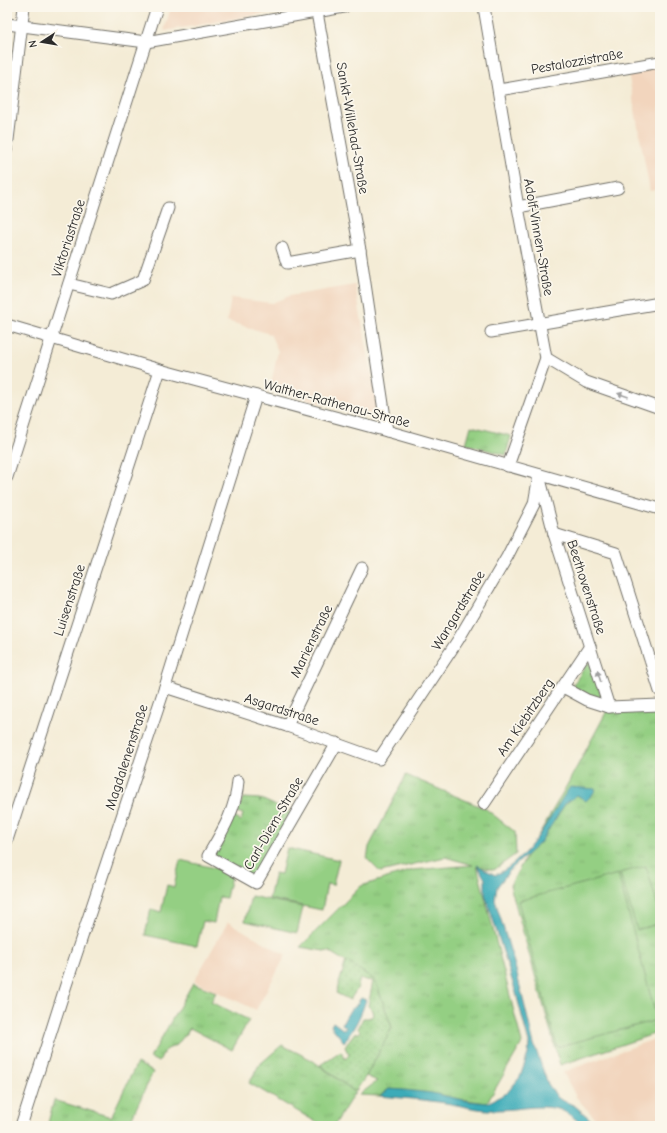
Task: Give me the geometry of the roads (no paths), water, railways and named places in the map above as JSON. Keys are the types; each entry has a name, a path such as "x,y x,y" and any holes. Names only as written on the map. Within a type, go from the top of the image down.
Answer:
{"street":[{"path":"7,148 24,7"},
{"name":"Viktoriastraße","path":"7,477 157,7"},
{"path":"7,24 146,42 317,9 344,7"},
{"name":"Adolf-Vinnen-Straße","path":"484,7 518,207 546,358"},
{"name":"Sankt-Willehad-Straße","path":"317,9 360,250 387,431"},
{"name":"Pestalozzistraße","path":"499,90 660,62"},
{"path":"518,207 618,188"},
{"path":"69,284 112,294 143,280 168,208"},
{"path":"282,248 287,263 360,250"},
{"path":"491,332 660,303"},
{"name":"Walther-Rathenau-Straße","path":"7,325 160,370 387,431 660,509"},
{"path":"508,466 546,358 586,382 660,408"},
{"name":"Luisenstraße","path":"7,840 160,370"},
{"name":"Magdalenenstraße","path":"21,1126 68,978 165,687 256,396"},
{"name":"Beethovenstraße","path":"539,475 554,534 609,707"},
{"name":"Wangardstraße","path":"385,752 458,640 507,557 534,504 539,475"},
{"path":"554,534 616,553 660,692"},
{"name":"Marienstraße","path":"287,726 362,568"},
{"name":"Am Kiebitzberg","path":"484,804 590,646"},
{"name":"Asgardstraße","path":"165,687 287,726 379,759 385,752"},
{"path":"563,687 587,700 609,707 660,705"},
{"name":"Carl-Diem-Straße","path":"238,782 237,795 228,821 208,856 256,883 337,743"}],"water":[{"path":"570,787 596,789 586,801 577,795 565,804 540,843 511,869 497,887 495,900 515,966 534,1044 548,1084 558,1098 575,1106 590,1119 594,1126 583,1126 574,1118 558,1109 535,1107 489,1110 431,1101 380,1096 389,1089 432,1093 468,1101 487,1103 507,1093 520,1077 528,1054 529,1043 516,993 485,894 485,879 477,865 495,875 519,859 538,837"},
{"path":"361,998 366,1000 362,1011 344,1042 331,1026 333,1022 344,1030 346,1027 342,1024 350,1010 355,1007"}]}
